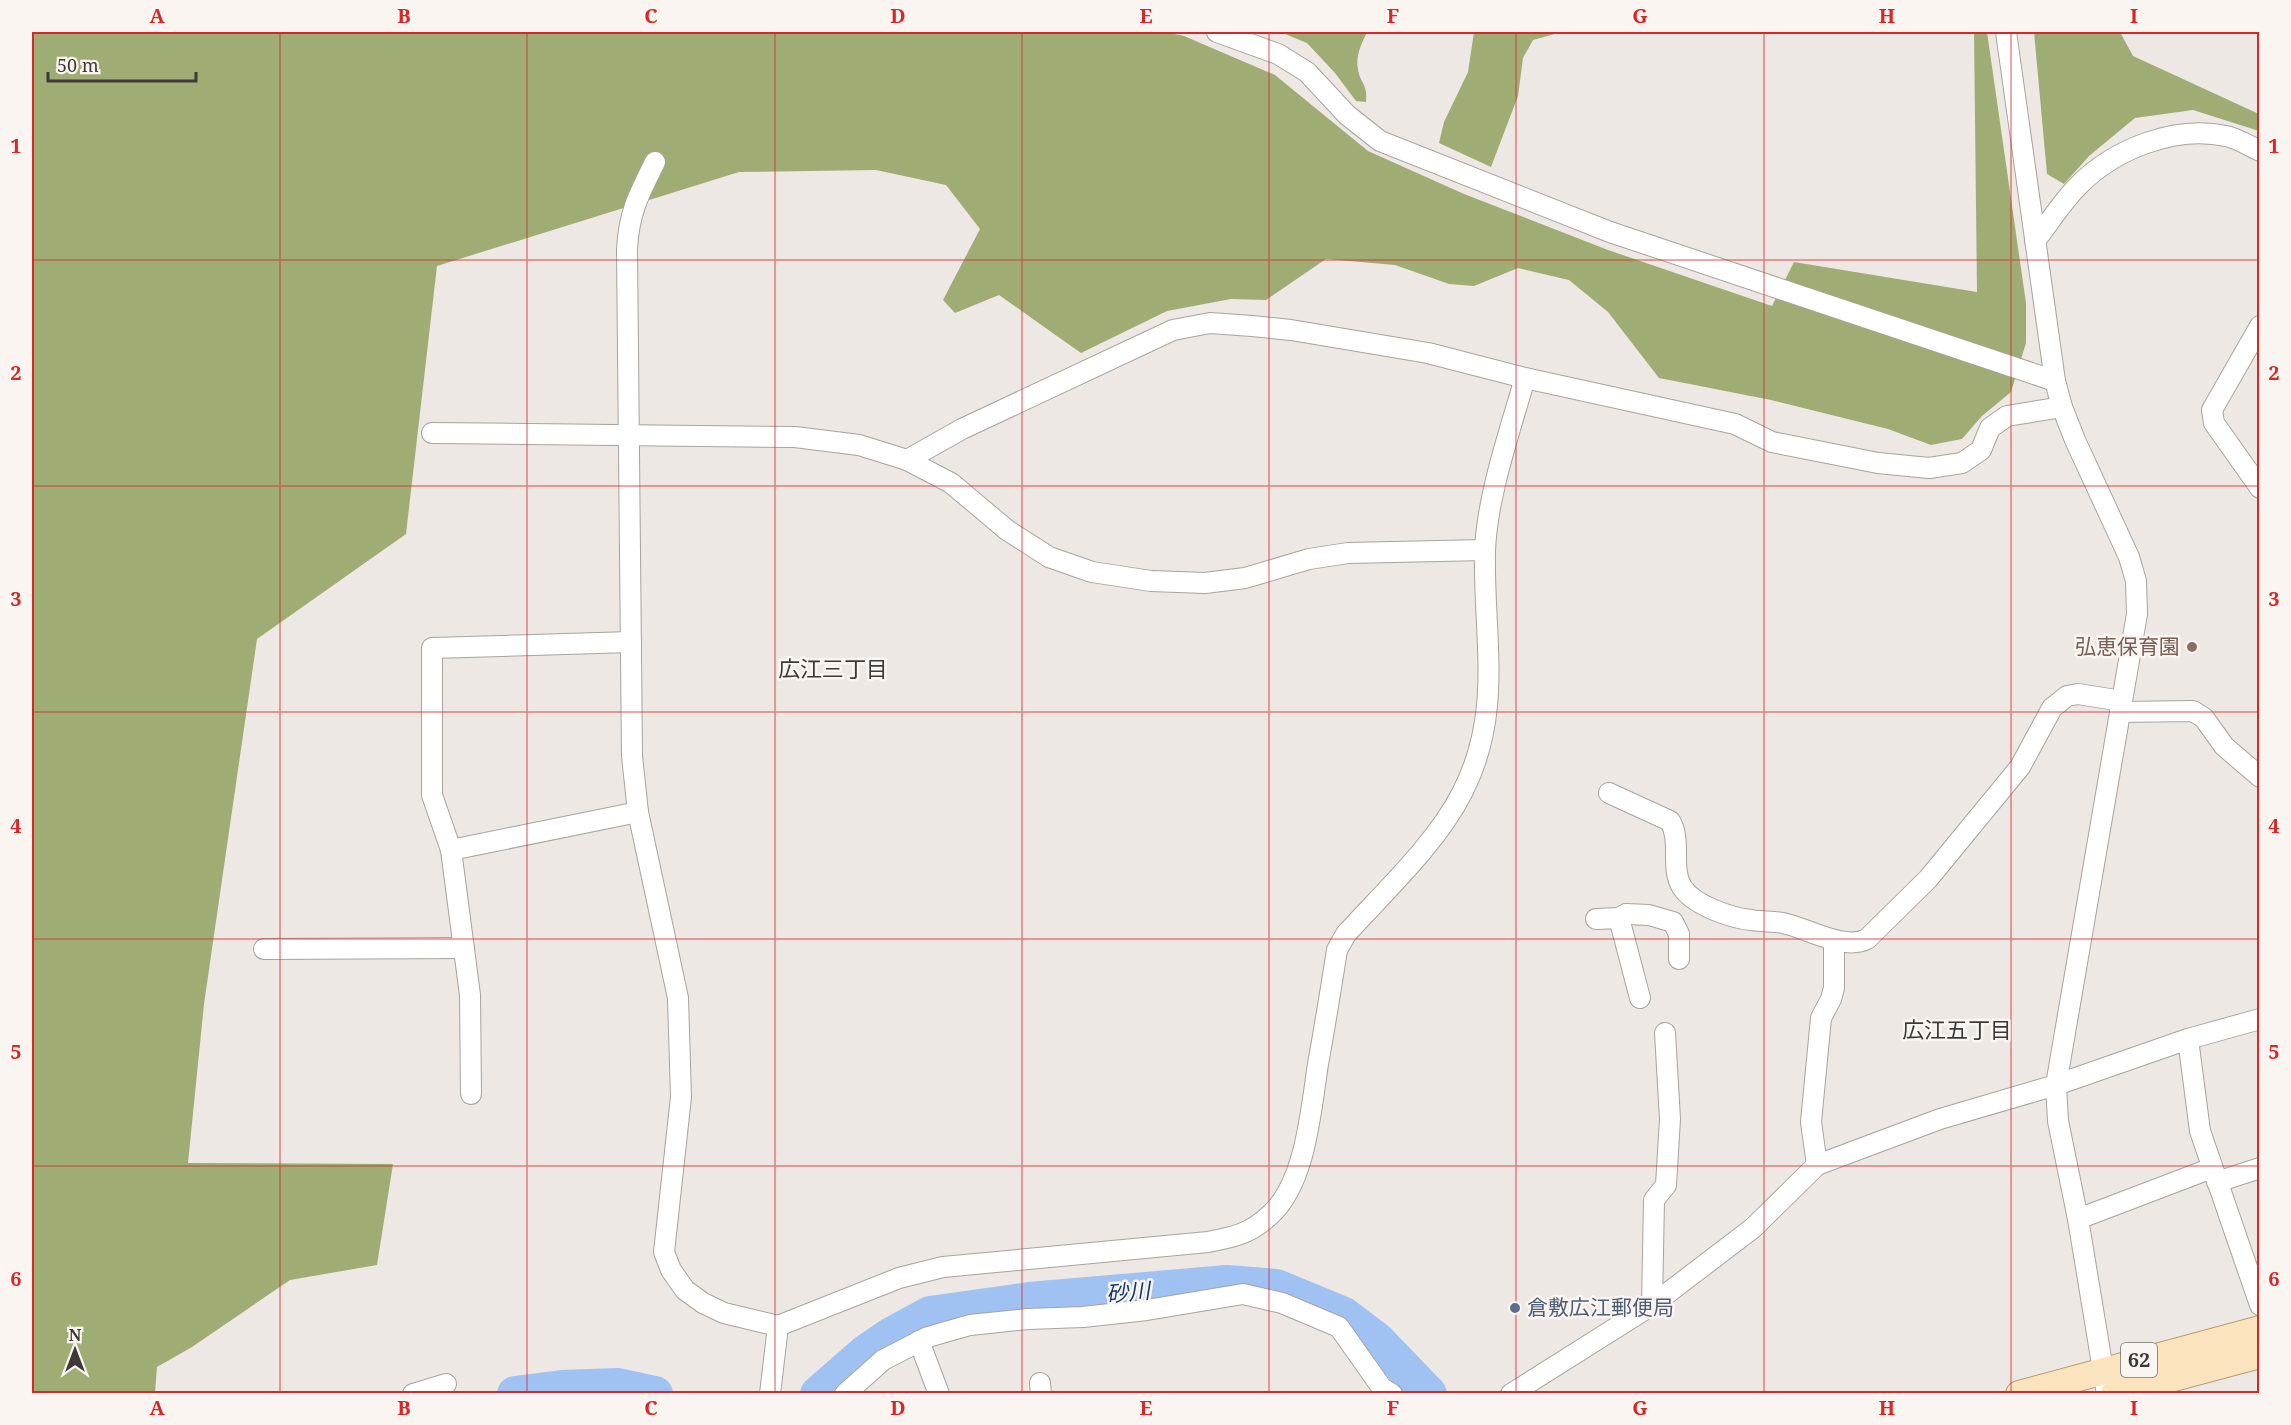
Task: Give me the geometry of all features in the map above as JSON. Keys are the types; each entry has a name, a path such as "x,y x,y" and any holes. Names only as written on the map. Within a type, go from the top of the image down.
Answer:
{"main road":[{"name":"62","path":"2019,1394 2105,1382 2171,1351 2259,1329"},
{"path":"2171,1351 2180,1385"},
{"name":"62","path":"2114,1394 2180,1385 2259,1355"}],"street":[{"path":"1218,32 1278,54 1307,72 1347,115 1380,141 1610,232 2055,381"},
{"path":"2006,32 2055,381 2075,440 2128,557 2136,582 2137,614 2056,1085 2058,1121 2078,1219 2105,1382"},
{"path":"2035,241 2079,186 2115,158 2148,143 2187,133 2227,136 2259,151"},
{"path":"655,162 636,199 629,223 627,249 632,756 638,812 678,998 681,1097 664,1252 671,1270 685,1290 703,1303 724,1313 778,1326 899,1278 943,1267 1208,1242 1244,1234 1271,1215 1288,1192 1307,1132 1337,950 1346,934 1437,833 1462,793 1483,737 1490,683 1485,550 1492,501 1524,378"},
{"path":"907,460 962,429 1173,330 1210,322 1291,330 1428,353 1524,378 1735,424 1772,442 1878,463 1929,468 1962,463 1981,450 1990,428 2007,416 2062,407"},
{"path":"2259,326 2212,410 2214,423 2259,488"},
{"path":"432,433 795,437 860,445 907,460 951,483 1007,530 1049,557 1092,572 1131,578 1205,584 1245,578 1309,559 1348,553 1485,550"},
{"path":"471,1094 470,995 464,948 451,850 432,795 432,648 631,642"},
{"path":"1609,794 1670,820 1676,830 1678,878 1682,887 1696,900 1714,909 1748,920 1783,923 1834,940 1859,943 1867,939 1928,879 2020,767 2052,708 2067,696 2078,694 2121,707 2193,711 2204,718 2224,746 2259,777"},
{"path":"451,850 638,812"},
{"path":"1673,922 1696,900"},
{"path":"1596,920 1619,918 1626,914 1649,915 1673,922 1679,934 1679,959"},
{"path":"1619,918 1640,998"},
{"path":"1816,1165 1811,1122 1821,1018 1834,988 1834,940"},
{"path":"264,949 464,948"},
{"path":"1511,1394 1652,1305 1753,1228 1816,1165 1940,1119 2056,1085 2188,1040 2259,1019"},
{"path":"1652,1305 1654,1200 1666,1185 1670,1119 1665,1033"},
{"path":"2188,1040 2200,1131 2259,1305"},
{"path":"2078,1219 2214,1175 2259,1168"},
{"path":"845,1394 883,1360 919,1341 970,1324 1136,1311 1243,1294 1282,1303 1339,1327 1382,1388 1392,1394"},
{"path":"771,1388 778,1326"},
{"path":"919,1341 939,1394"},
{"path":"413,1394 446,1384"}],"green space":[{"path":"32,32 1165,32 1184,36 1275,75 1368,151 1464,194 1608,250 1772,306 1794,262 1977,292 1974,32 1987,32 2026,303 2026,343 2011,392 1982,416 1962,439 1931,445 1888,429 1771,400 1659,378 1608,312 1569,280 1518,268 1474,286 1449,284 1395,265 1326,259 1266,300 1231,299 1167,311 1081,353 999,295 955,313 943,300 980,229 946,185 876,170 739,172 437,266 406,534 257,639 204,1004 188,1163 393,1164 377,1265 290,1280 192,1347 157,1367 155,1393 32,1393"},
{"path":"1280,32 1367,32 1357,59 1359,74 1366,91 1366,102 1356,101 1335,73 1307,43"},
{"path":"1474,32 1562,32 1533,40 1523,58 1518,96 1491,167 1439,143 1444,122 1468,72"},
{"path":"2034,32 2120,32 2133,56 2259,114 2259,131 2193,110 2135,118 2089,156 2064,184 2047,174"}],"waterway":[{"name":"砂川","path":"818,1394 865,1353 893,1334 930,1314 1029,1300 1227,1283 1276,1287 1344,1315 1377,1340 1429,1394"},
{"name":"砂川","path":"515,1394 562,1388 618,1386 655,1394"}],"place":[{"name":"弘恵保育園","path":"2192,647"},
{"name":"倉敷広江郵便局","path":"1515,1308"}],"district":[{"name":"広江三丁目","path":"833,669"},
{"name":"広江五丁目","path":"1957,1030"}]}
